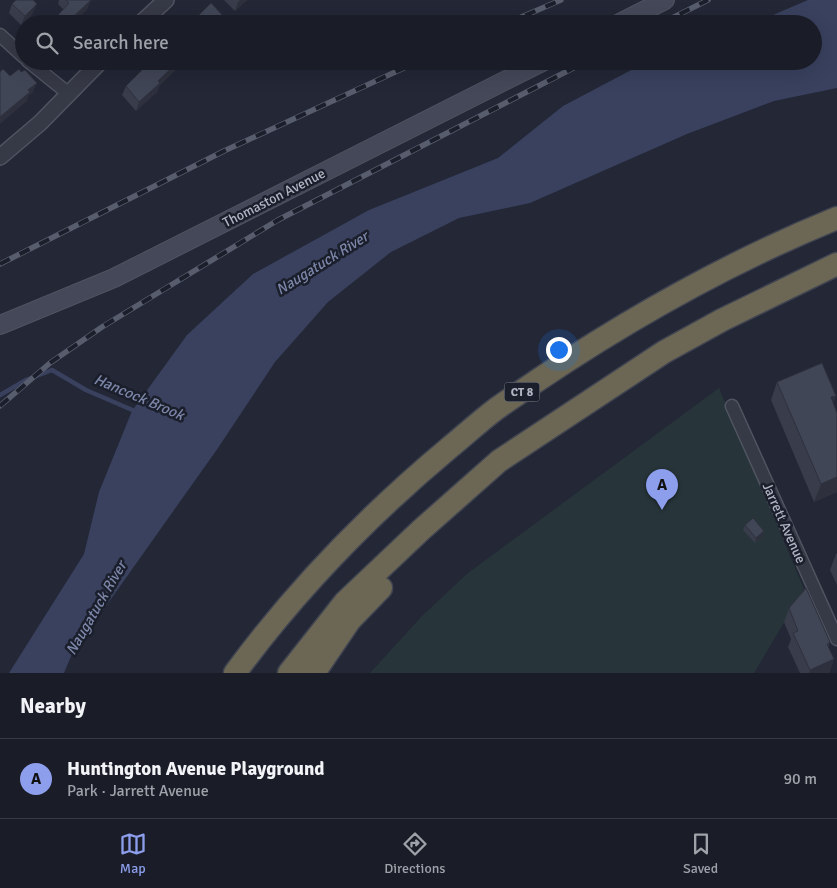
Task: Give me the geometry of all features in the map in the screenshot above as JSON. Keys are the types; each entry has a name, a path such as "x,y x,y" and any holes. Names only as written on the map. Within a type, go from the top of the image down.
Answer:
{"highway":[{"name":"CT 8","path":"235,673 260,639 338,552 414,478 495,410 645,314 757,254 837,218"},
{"path":"289,673 345,602 421,530 499,461 607,388 722,320 837,264"},
{"path":"314,673 350,620 431,536 506,468 607,388"}],"main road":[{"path":"636,15 665,0"},
{"name":"Thomaston Avenue","path":"0,325 114,278 526,70"}],"street":[{"path":"150,15 166,0"},
{"path":"0,35 15,49"},
{"path":"39,70 69,94"},
{"path":"0,157 40,123 92,70"},
{"name":"Jarrett Avenue","path":"732,406 837,639"}],"shaded area":[{"path":"719,388 804,589 754,673 370,673 422,616 468,573"}],"water":[{"name":"Naugatuck River","path":"808,0 837,0 837,88 774,101 687,134 530,203 459,218 391,252 328,302 275,362 218,448 72,654 64,673 9,673 84,554 99,492 132,411 187,335 253,274 369,210 498,158 563,106 631,70 822,70 822,15 773,15"}],"building":[{"path":"16,0 33,0 37,4 24,15 12,4"},
{"path":"66,0 91,0 75,15 58,15 69,3"},
{"path":"211,3 222,15 199,15"},
{"path":"3,69 10,76 18,70 21,72 25,70 37,83 28,90 30,92 0,117 0,72"},
{"path":"142,70 170,70 158,81 160,83 139,102 126,86"},
{"path":"822,363 836,396 831,397 837,413 837,477 821,484 777,382"},
{"path":"753,518 764,531 756,538 745,525"},
{"path":"806,588 830,642 827,644 834,659 810,670 793,633 798,631 789,608"}],"waterway":[{"name":"Hancock Brook","path":"0,395 26,380 52,370 86,390 137,412"}],"railway":[{"path":"526,15 561,0"},
{"path":"678,15 708,0"},
{"path":"0,264 224,151 400,70"},
{"path":"0,406 50,363 102,327 278,220 570,70"}],"place":[{"name":"Huntington Avenue Playground","path":"662,510"}]}
